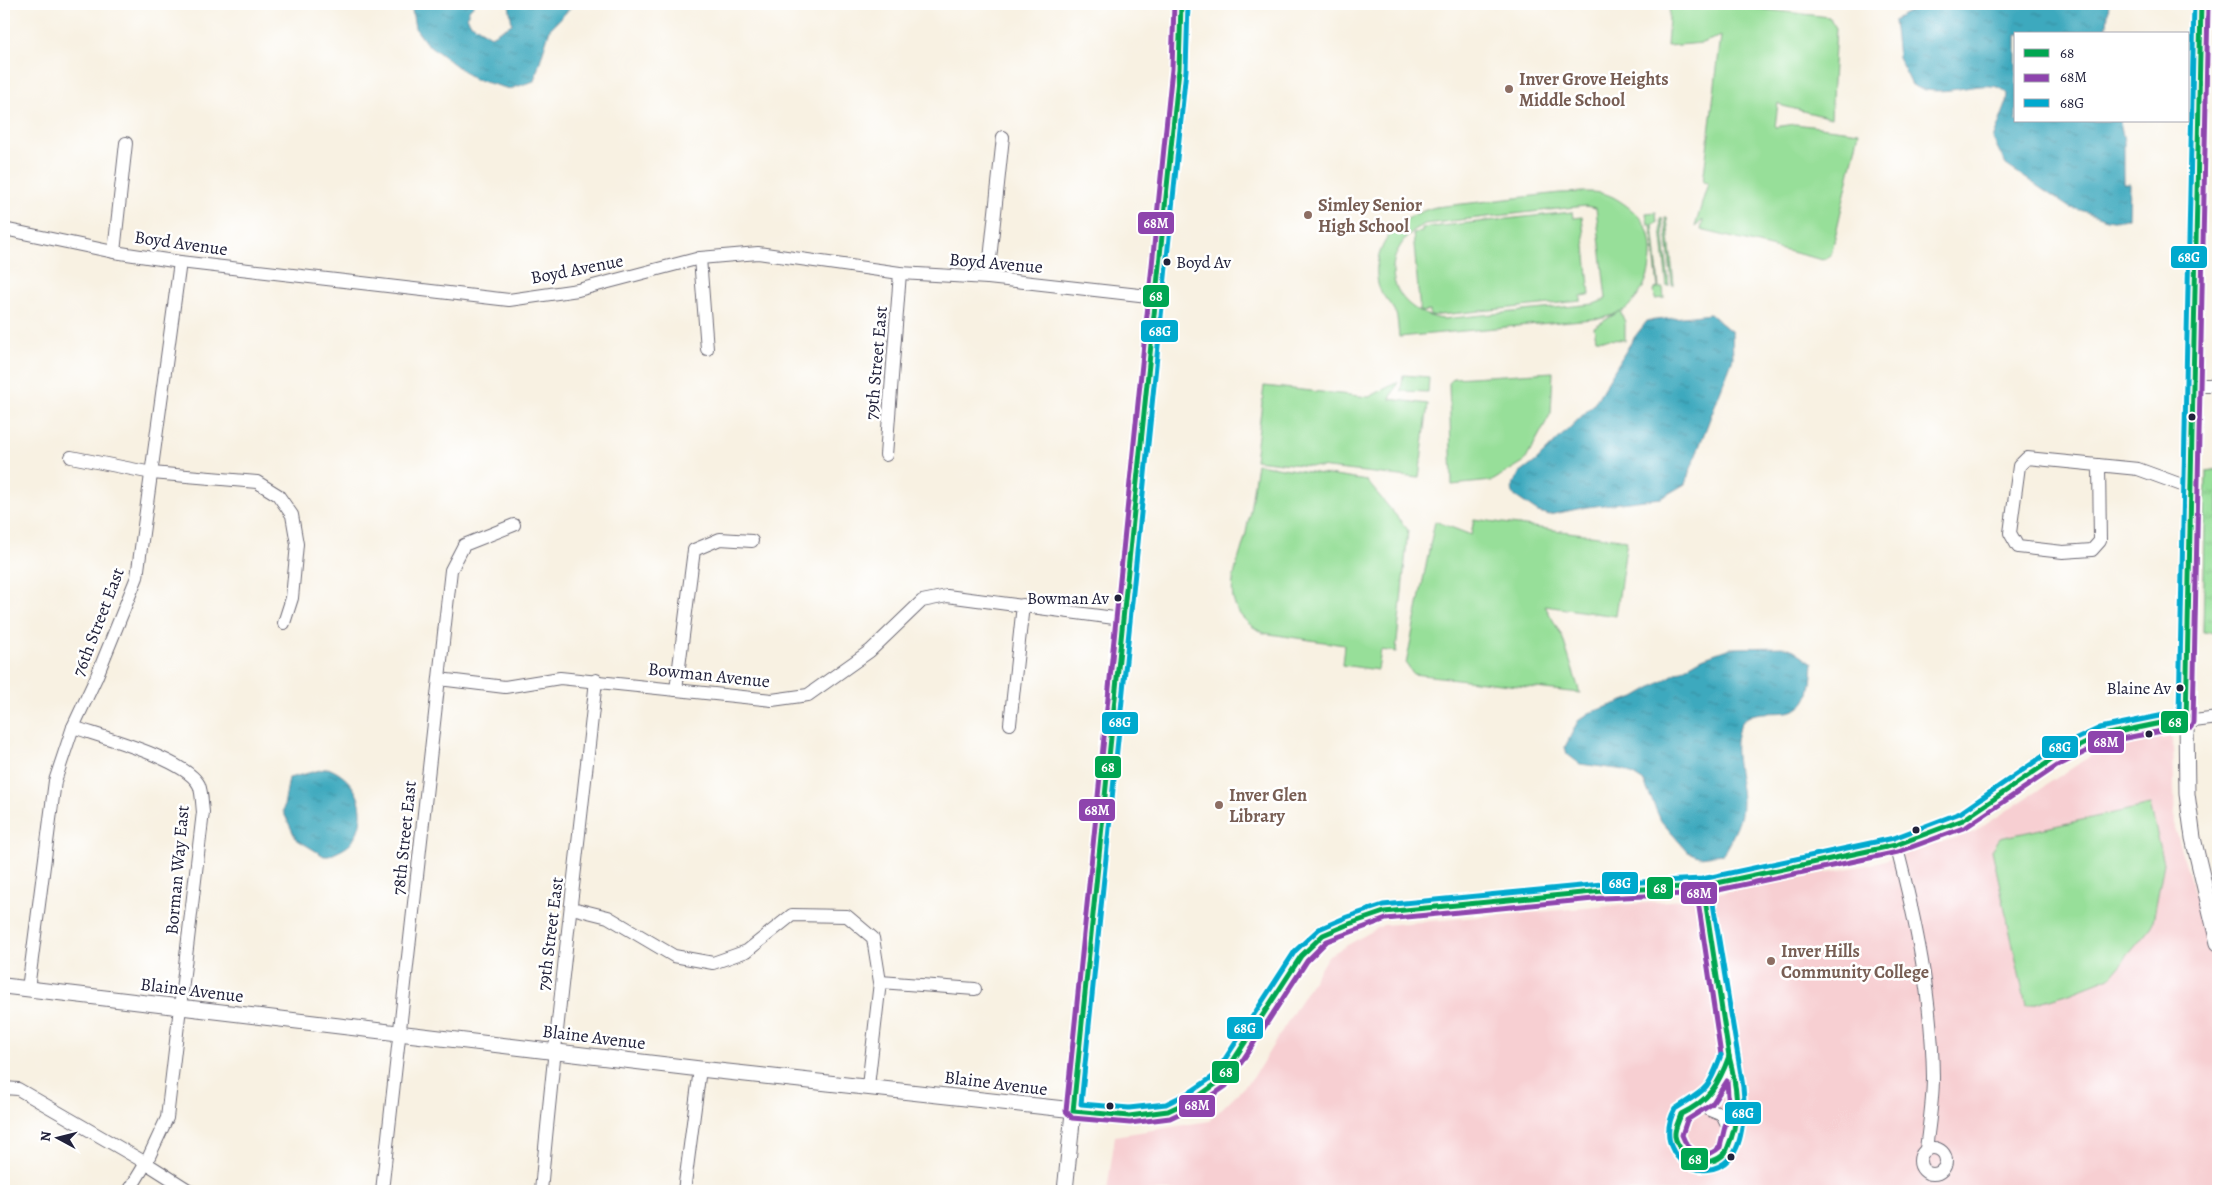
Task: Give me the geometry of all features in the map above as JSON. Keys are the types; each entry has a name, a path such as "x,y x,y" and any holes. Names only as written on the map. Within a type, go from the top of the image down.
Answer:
{"street":[{"path":"1065,1191 1122,619 1157,298 1179,69 1180,4"},
{"path":"2200,4 2186,722 2187,794 2193,838 2218,943"},
{"path":"988,278 1004,137"},
{"path":"114,252 126,143"},
{"name":"Boyd Avenue","path":"4,229 114,252 180,262 509,300 578,290 700,258 758,253 900,273 988,278 1157,298"},
{"path":"700,258 707,349"},
{"name":"76th Street East","path":"28,989 54,781 73,727 96,678 137,577 180,262"},
{"name":"79th Street East","path":"886,455 900,273"},
{"path":"2192,384 2218,385"},
{"path":"71,457 152,473 257,482 278,495 292,515 296,544 292,598 284,623"},
{"path":"2099,465 2100,541 2092,550 2063,552 2018,547 2010,533 2018,466 2027,458 2099,465 2138,469 2190,488"},
{"name":"78th Street East","path":"382,1191 450,570 464,545 514,525"},
{"path":"676,690 694,550 720,538 752,541"},
{"name":"Bowman Avenue","path":"439,679 505,687 560,678 596,680 772,700 808,695 870,651 922,601 947,596 1122,619"},
{"path":"1010,724 1023,605"},
{"name":"79th Street East","path":"541,1191 554,1051 572,908 596,680"},
{"path":"2186,722 2218,718"},
{"name":"Blaine Avenue","path":"4,986 700,1069 1129,1116 1168,1111 1196,1098 1220,1081 1301,956 1323,935 1349,924 1384,912 1603,890 1704,886 1896,845 1963,820 2053,759 2103,735 2166,722 2186,722"},
{"name":"Borman Way East","path":"73,727 144,751 181,767 199,785 203,812 181,1008 166,1118 146,1163 129,1191"},
{"path":"1896,845 1914,914 1929,1018 1933,1078 1926,1149"},
{"path":"1704,886 1729,1056 1736,1081 1738,1107 1732,1136 1725,1153 1708,1163 1693,1161 1681,1151 1675,1135 1680,1114 1700,1106 1718,1086 1729,1056"},
{"path":"572,908 608,917 674,956 713,962 747,950 792,915 847,916 873,938 880,982 868,1086"},
{"path":"880,982 975,989"},
{"path":"684,1191 700,1069"},
{"path":"4,1088 18,1090 146,1163 190,1191"},
{"path":"1700,1106 1722,1115 1732,1136"}],"shaded area":[{"name":"Inver Hills Community College","path":"2173,734 2175,831 2218,966 2218,1191 1107,1191 1115,1136 1209,1121 1253,1078 1328,956 1383,925 1680,900 1872,864 1974,832 2106,746"}],"green space":[{"path":"1670,4 1754,4 1751,8 1829,17 1836,28 1831,118 1783,106 1778,103 1775,127 1795,124 1859,132 1831,255 1823,260 1701,230 1703,220 1695,227 1708,183 1703,182 1721,36 1702,43 1667,46"},
{"path":"1594,192 1607,195 1629,208 1640,218 1647,229 1651,244 1651,254 1646,282 1636,298 1625,310 1603,318 1399,337 1396,314 1381,292 1378,284 1377,270 1379,257 1383,245 1390,234 1400,225 1423,211 1436,207 1560,193","holes":["1585,206 1596,208 1606,299 1594,304 1443,319 1428,315 1414,308 1404,299 1397,288 1393,275 1394,262 1399,248 1411,233 1425,224"]},
{"path":"1572,212 1573,218 1582,217 1590,295 1581,296 1581,301 1430,316 1430,311 1420,312 1413,233 1422,232 1422,228"},
{"path":"1656,212 1657,223 1653,224 1659,288 1663,288 1664,298 1655,299 1654,289 1658,288 1651,224 1648,224 1646,213"},
{"path":"1660,218 1662,218 1669,286 1667,286"},
{"path":"1665,218 1667,218 1674,285 1672,285"},
{"path":"1620,311 1625,322 1625,340 1596,339 1594,327"},
{"path":"1553,372 1551,413 1525,461 1492,481 1452,485 1449,383 1454,378"},
{"path":"1403,375 1429,377 1428,392 1401,391"},
{"path":"1398,382 1390,399 1428,404 1419,478 1255,460 1264,386 1369,397"},
{"path":"1257,464 1367,481 1408,530 1396,652 1381,650 1378,670 1342,665 1344,645 1263,633 1248,623 1238,612 1233,600 1232,588 1248,524"},
{"path":"2218,469 2218,633 2203,632 2206,471"},
{"path":"1474,519 1627,540 1616,616 1545,606 1562,636 1580,693 1413,674 1406,664 1435,521 1471,535"},
{"path":"2150,805 2164,863 2152,926 2110,977 2067,994 2026,1006 1992,850 2000,838"}],"water":[{"path":"411,4 475,4 469,10 467,17 470,23 491,36 512,24 509,4 574,4 550,29 534,81 510,89 474,79 426,43 415,28"},
{"path":"1924,4 2109,4 2106,32 2014,32 2014,122 2120,122 2124,141 2124,184 2130,184 2129,218 2122,220 2107,219 2070,208 2006,165 1993,139 2007,102 2008,94 2000,88 1990,86 1938,91 1924,90 1912,85 1898,57 1894,20"},
{"path":"1710,314 1732,332 1733,358 1685,484 1661,498 1587,507 1549,515 1538,512 1513,495 1512,486 1519,474 1535,462 1594,404 1633,339 1647,321"},
{"path":"1786,647 1813,663 1810,690 1805,702 1798,709 1788,712 1757,714 1748,717 1741,724 1736,742 1736,752 1742,807 1737,828 1723,854 1700,857 1688,852 1661,821 1644,782 1625,770 1580,764 1567,754 1565,747 1578,721 1589,713 1635,697 1702,658 1730,648"},
{"path":"328,768 339,773 354,789 359,799 361,820 358,831 350,844 329,856 324,856 296,839 283,811 289,778"}],"transit line":[{"name":"68M","path":"1174,4 1172,69 1066,1111 1072,1118 1130,1123 1170,1118 1200,1104 1226,1086 1307,961 1327,941 1386,919 1604,898 1704,893 1898,852 1966,827 2057,766 2105,742 2191,727 2193,722 2208,4"},
{"name":"68","path":"1181,4 1179,69 1073,1111 1129,1116 1168,1111 1196,1098 1220,1081 1301,956 1323,935 1349,924 1384,912 1603,891 1703,886 1896,845 1963,820 2053,759 2103,735 2166,722 2186,722 2201,4"},
{"name":"68G","path":"1188,4 1186,70 1081,1104 1129,1108 1166,1104 1192,1091 1214,1076 1295,951 1319,929 1347,917 1383,905 1602,884 1702,879 1894,838 1960,813 2049,752 2100,728 2164,715 2179,714 2194,4"},
{"name":"68G","path":"1710,885 1743,1087 1744,1104 1741,1134 1735,1152 1718,1167 1706,1170 1694,1168 1683,1162 1674,1152 1669,1140 1669,1125 1675,1109 1700,1093 1709,1083 1721,1055"},
{"name":"68","path":"1703,886 1729,1056"},
{"name":"68M","path":"1696,887 1721,1055"},
{"name":"68","path":"1729,1056 1734,1077 1737,1108 1731,1139 1725,1153 1718,1158 1711,1161 1696,1160 1688,1156 1678,1144 1675,1136 1676,1128 1681,1114 1691,1109 1712,1091 1729,1056"},
{"name":"68M","path":"1727,1081 1729,1110 1720,1147 1709,1153 1698,1153 1688,1146 1682,1135 1687,1120 1712,1104 1727,1081"}],"place":[{"name":"Inver Grove Heights Middle School","path":"1509,89"},
{"name":"Simley Senior High School","path":"1308,215"},
{"name":"Boyd Av","path":"1167,262"},
{"name":"Bowman Av","path":"1118,598"},
{"name":"Blaine Av","path":"2180,688"},
{"name":"Inver Glen Library","path":"1219,805"},
{"name":"Inver Hills Community College","path":"1771,961"}]}
